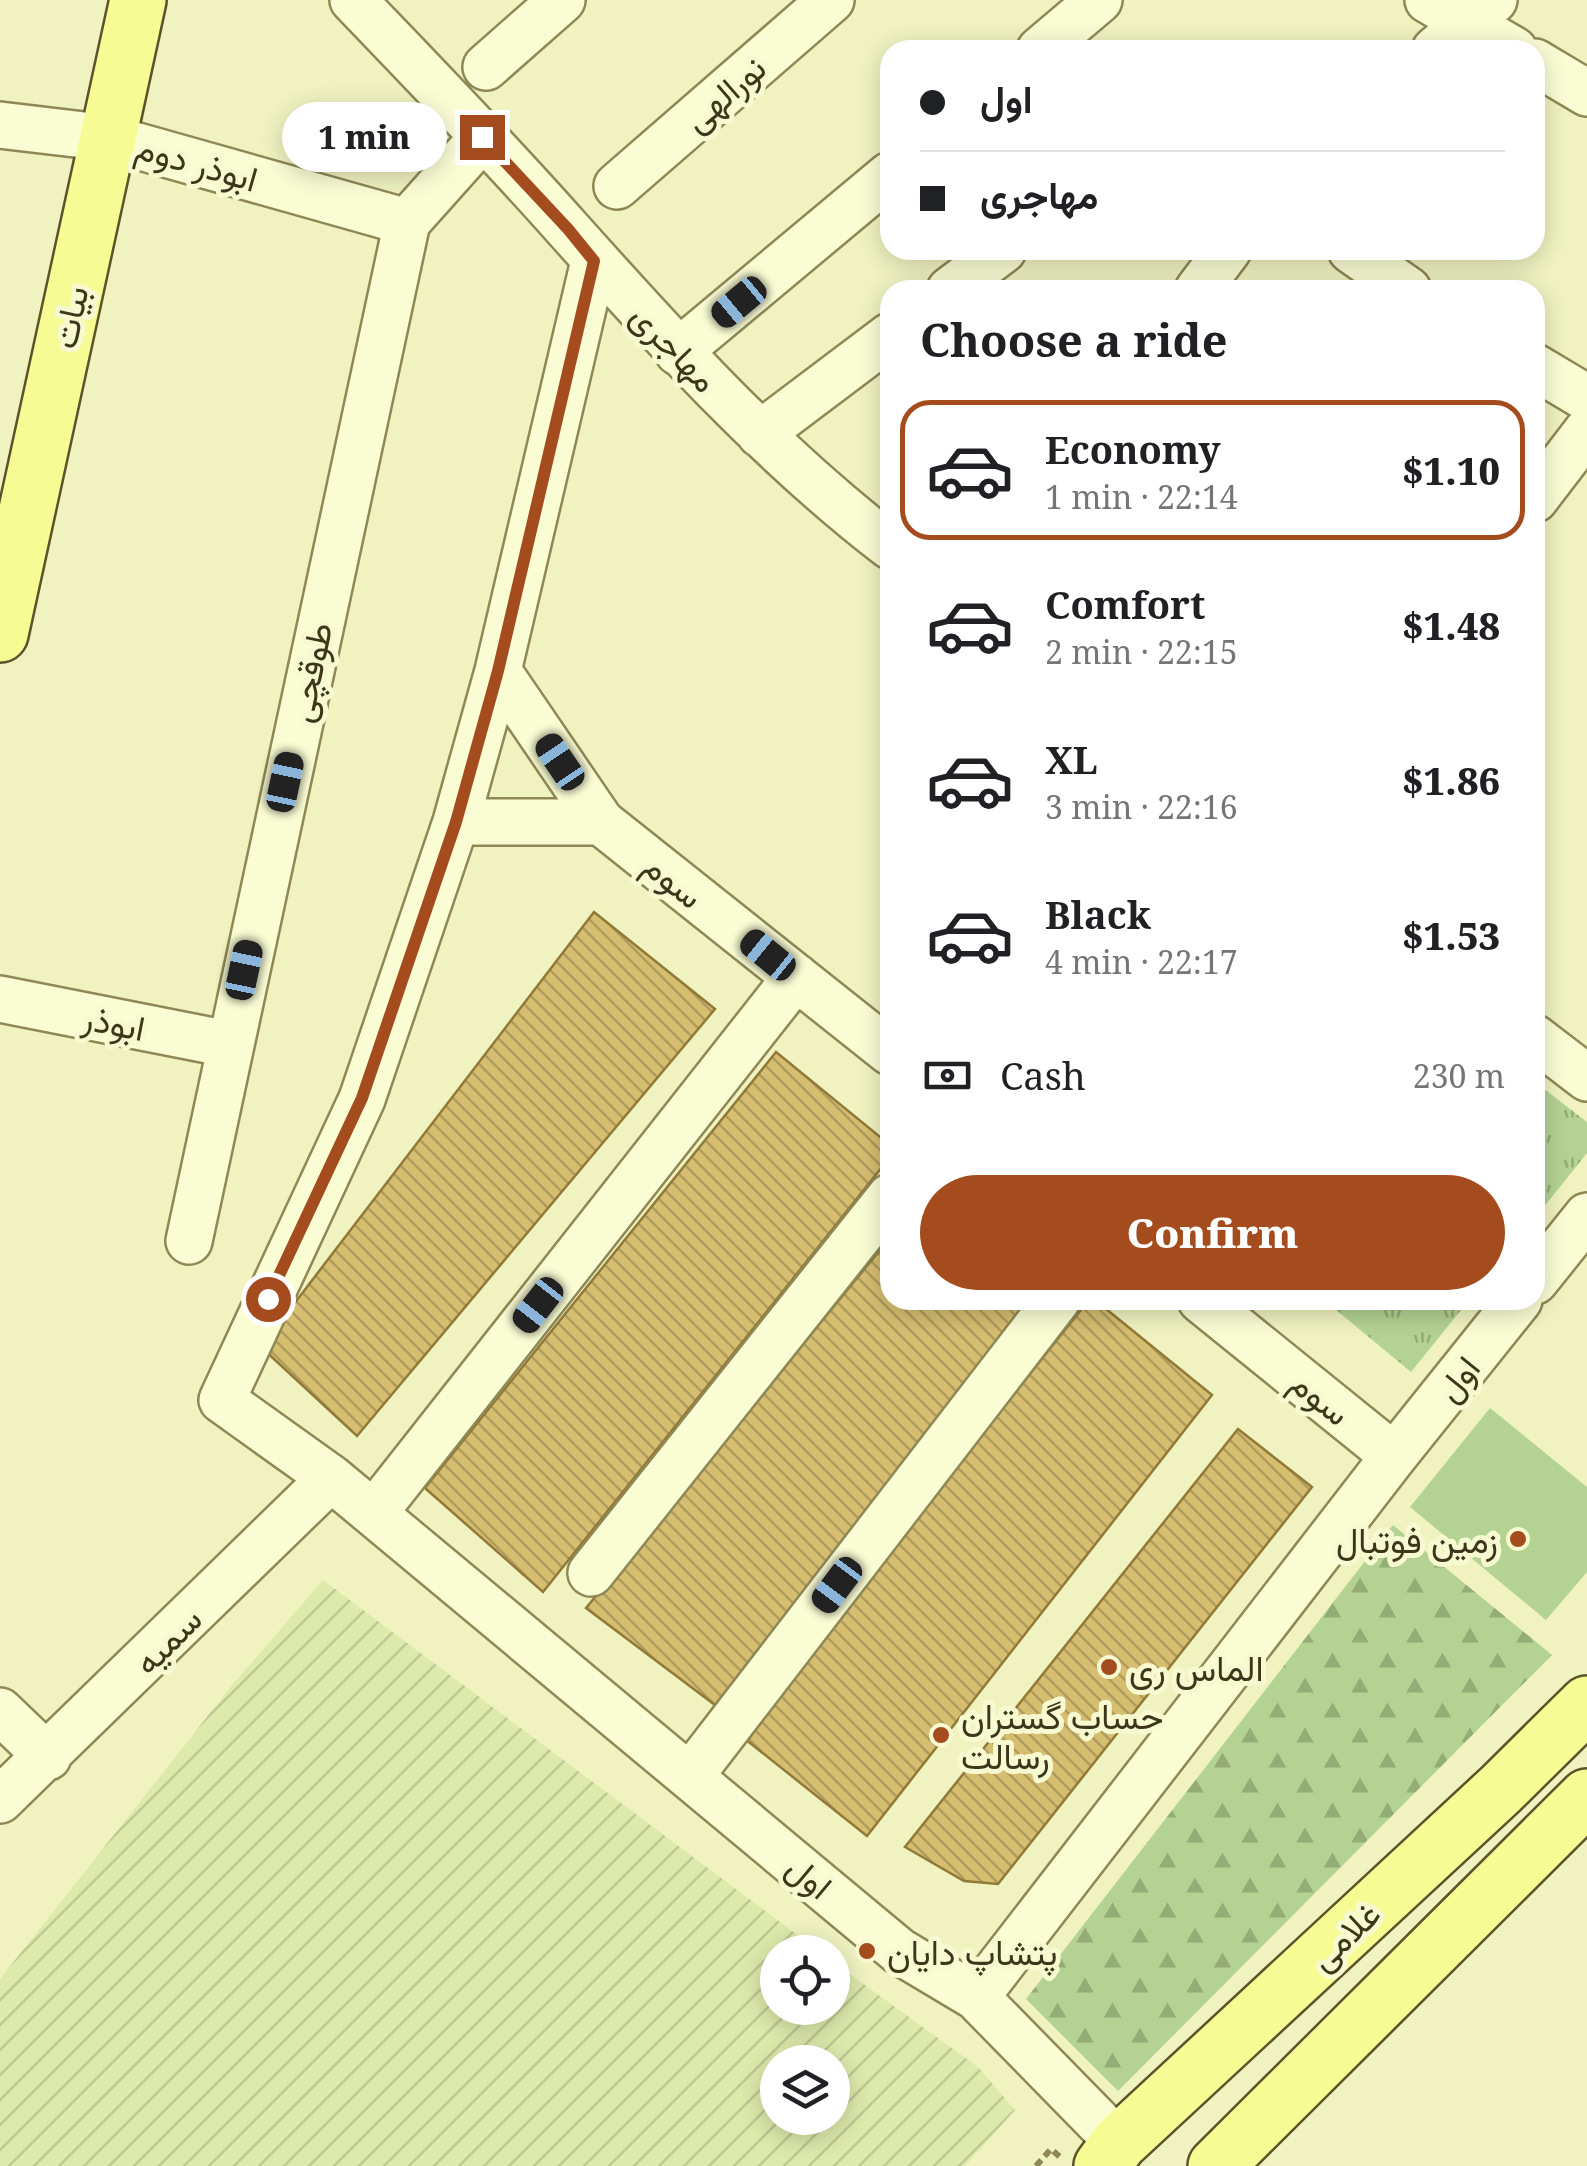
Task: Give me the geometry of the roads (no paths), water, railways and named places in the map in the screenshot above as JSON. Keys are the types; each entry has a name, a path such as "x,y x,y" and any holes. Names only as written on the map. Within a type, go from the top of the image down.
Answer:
{"main road":[{"name":"بیات","path":"0,634 138,0"},
{"name":"غلامی","path":"1110,2155 1501,1790 1587,1704"},
{"name":"غلامی","path":"1216,2166 1587,1797"}],"street":[{"name":"مهاجری","path":"353,0 678,352 760,434 880,537"},
{"path":"486,67 562,0"},
{"name":"نورالهی","path":"616,186 831,0"},
{"path":"1052,40 1100,0"},
{"path":"1428,0 1495,40"},
{"path":"1545,68 1587,93"},
{"name":"ابوذر دوم","path":"0,125 109,138 407,222"},
{"path":"407,222 482,137"},
{"path":"678,352 880,183"},
{"name":"طوقچی","path":"189,1241 228,1044 407,222"},
{"path":"963,280 990,260"},
{"path":"1363,260 1386,280"},
{"path":"594,261 498,671 456,822 601,822"},
{"path":"760,434 880,344"},
{"path":"1545,373 1587,398"},
{"path":"1545,486 1587,432"},
{"name":"سوم","path":"498,671 601,822 880,1044"},
{"name":"اول","path":"456,822 362,1098 222,1400 331,1478 899,1951 976,1998 1394,1456 1512,1310"},
{"path":"374,1514 796,977"},
{"name":"ابوذر","path":"0,999 228,1044"},
{"path":"1545,1046 1587,1078"},
{"path":"591,1573 880,1210"},
{"path":"1545,1268 1587,1216"},
{"path":"691,1775 1049,1310"},
{"name":"سوم","path":"1213,1310 1394,1456"},
{"name":"سمیه","path":"0,1800 331,1478"},
{"path":"0,1711 48,1757"},
{"path":"976,1998 1110,2155"}],"place":[{"name":"زمین فوتبال","path":"1518,1539"},
{"name":"الماس ری","path":"1109,1667"},
{"name":"حساب گستران رسالت","path":"941,1735"},
{"name":"پتشاپ دایان","path":"867,1951"}]}
